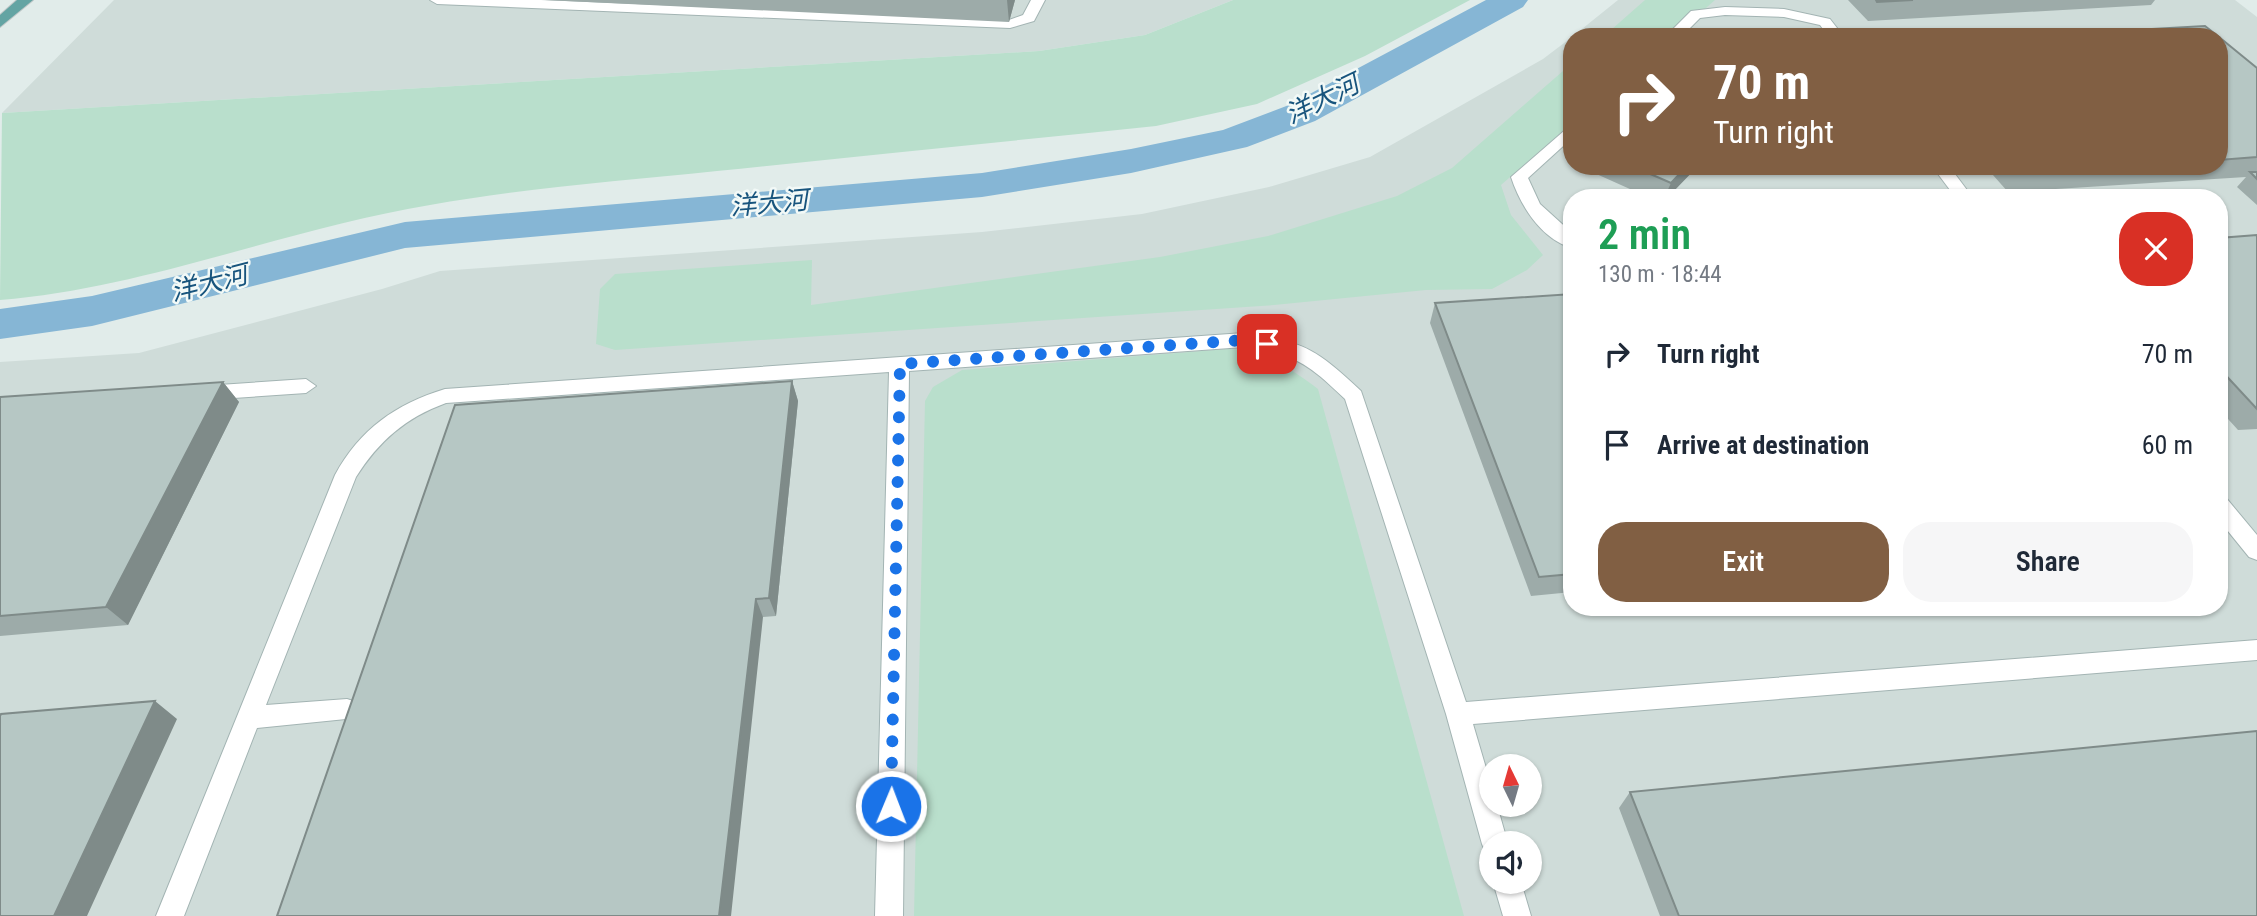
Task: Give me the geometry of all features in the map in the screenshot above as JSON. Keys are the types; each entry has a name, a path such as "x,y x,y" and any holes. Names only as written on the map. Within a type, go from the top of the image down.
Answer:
{"main road":[{"path":"0,23 26,0"}],"lane":[{"path":"437,0 1010,24 1029,18 1038,0"},
{"path":"1681,28 1696,14 1725,11 1784,13 1825,22 1830,28"},
{"path":"1563,137 1519,177 1527,201 1534,211 1563,235"},
{"path":"1947,175 1958,189"},
{"path":"170,916 346,475 366,442 409,407 445,396 1244,340 1290,347 1323,367 1354,396 1458,714 1491,831"},
{"path":"889,916 900,364"},
{"path":"181,395 306,387"},
{"path":"2228,516 2257,551"},
{"path":"1458,714 2257,650"},
{"path":"248,718 347,710"},
{"path":"1511,894 1517,916"}],"shaded area":[{"path":"114,0 1233,0 1145,35 1039,51 2,113"},
{"path":"1618,0 2235,0 2257,17 2257,916 0,916 0,362 139,353 382,289 440,271 982,232 1142,214 1269,187 1370,157 1543,59 1563,44 1563,175 2228,175 2228,28 1583,28"}],"green space":[{"path":"1233,0 1470,0 1365,56 1257,104 1156,126 573,185 466,199 376,215 109,283 0,300 2,113 1039,51 1145,35"},
{"path":"1645,0 1715,0 1683,28 1613,28"},
{"path":"1563,71 1563,131 1501,185 1511,215 1543,255 1527,270 1492,289 1426,290 1274,305 615,350 596,344 600,289 615,274 812,260 811,305 1160,257 1268,236 1397,196 1452,168"},
{"path":"1227,349 1264,356 1318,389 1464,916 914,916 925,401 933,387 962,370"}],"building":[{"path":"1876,0 1913,0 1877,2"},
{"path":"2205,26 2208,28 2170,28"},
{"path":"2228,44 2257,68 2257,157 2228,159"},
{"path":"1653,175 1679,175 1671,183"},
{"path":"2257,235 2257,409 2228,378 2228,237"},
{"path":"1563,295 1563,575 1539,577 1435,303"},
{"path":"792,381 769,598 756,599 719,916 277,916 455,405"},
{"path":"223,382 106,607 0,616 0,397"},
{"path":"155,701 54,916 0,916 1,714"},
{"path":"2257,731 2257,916 1679,916 1630,792"}],"waterway":[{"name":"洋大河","path":"0,324 92,311 405,235 982,185 1131,161 1233,139 1302,113 1511,0"}],"route":[{"path":"891,806 900,364 1244,340 1267,344"}]}
